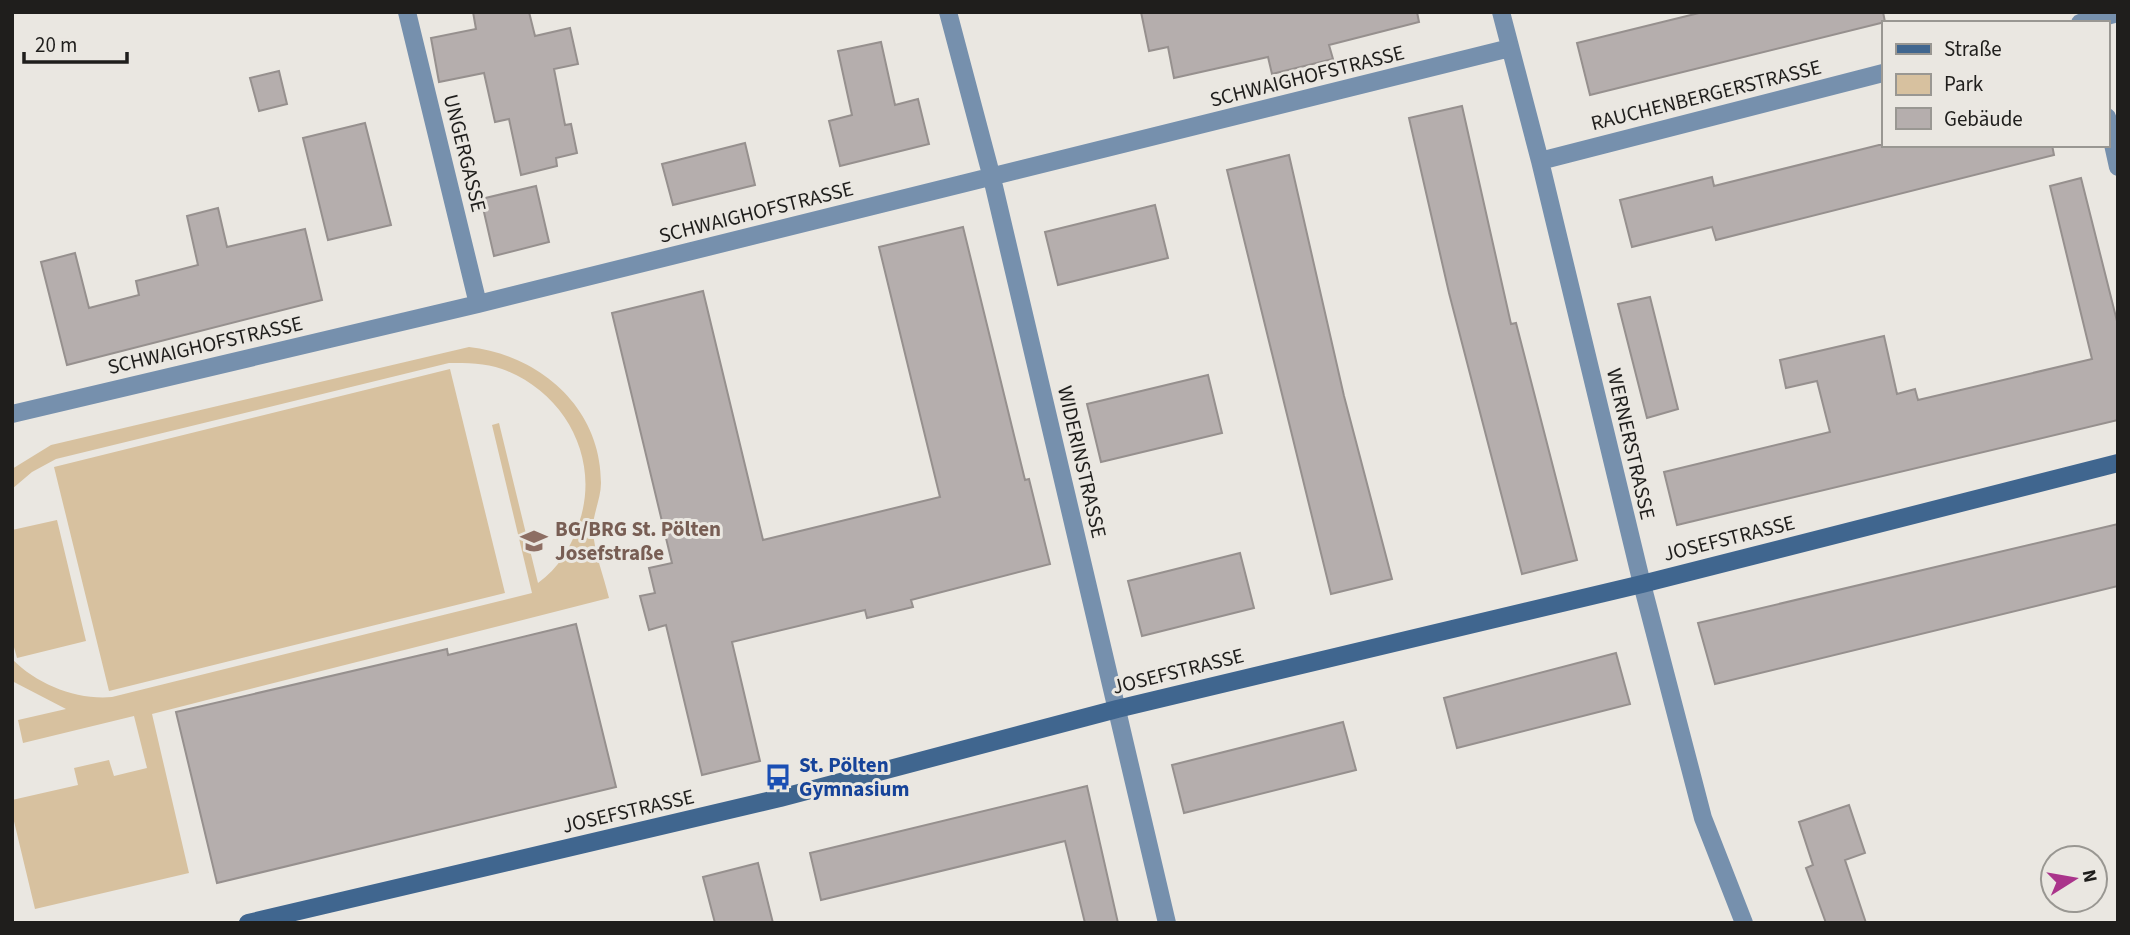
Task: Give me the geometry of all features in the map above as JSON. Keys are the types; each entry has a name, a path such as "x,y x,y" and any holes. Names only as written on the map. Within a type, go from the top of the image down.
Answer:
{"street":[{"name":"UNGERGASSE","path":"407,12 478,304"},
{"name":"WIDERINSTRASSE","path":"948,12 992,178 1167,923"},
{"name":"WERNERSTRASSE","path":"1501,12 1540,161 1642,584 1703,818 1744,923"},
{"path":"2085,20 2118,13"},
{"name":"SCHWAIGHOFSTRASSE","path":"12,414 478,304 1510,48"},
{"name":"RAUCHENBERGERSTRASSE","path":"1540,161 1882,73"},
{"path":"2109,126 2118,167"},
{"name":"JOSEFSTRASSE","path":"248,923 780,798 1117,709 1642,584 2118,463"}],"green space":[{"path":"469,347 495,352 542,374 578,409 590,431 598,456 601,483 593,525 594,538 609,598 152,714 189,873 35,909 12,813 12,800 78,785 74,768 109,760 114,776 147,768 134,716 23,743 18,720 66,709 12,681 12,659 34,676 58,689 85,696 112,697 532,593 492,425 499,423 538,583 558,564 572,540 585,499 585,475 581,452 572,431 560,411 544,394 502,369 483,364 456,363 56,459 32,472 12,489 12,469 51,445"},
{"path":"450,369 505,593 109,691 54,467"},
{"path":"57,520 86,641 17,658 12,640 12,530"}],"building":[{"path":"473,12 529,12 535,36 570,28 578,64 554,69 565,125 571,124 577,153 556,158 557,166 521,175 509,119 495,122 484,73 439,82 431,38 476,29"},
{"path":"1141,12 1417,12 1419,22 1329,45 1333,59 1272,74 1268,57 1174,78 1168,47 1149,51"},
{"path":"1703,12 1883,12 1885,21 1590,95 1577,43"},
{"path":"881,42 895,105 918,99 929,144 840,166 829,121 852,115 838,51"},
{"path":"279,71 287,104 259,111 250,78"},
{"path":"1462,106 1511,324 1516,323 1577,560 1522,574 1449,293 1409,118"},
{"path":"365,123 391,225 328,240 303,138"},
{"path":"745,143 755,185 673,205 662,164"},
{"path":"1879,145 2052,147 2054,155 1716,240 1712,227 1632,247 1620,200 1712,177 1714,186"},
{"path":"1289,155 1344,396 1392,579 1331,594 1227,170"},
{"path":"2081,178 2118,325 2118,420 1677,525 1664,472 1830,432 1817,381 1786,388 1780,360 1884,336 1897,394 1915,389 1918,400 2092,359 2050,186"},
{"path":"536,186 549,242 494,256 481,199"},
{"path":"1155,205 1168,258 1058,285 1045,232"},
{"path":"218,208 227,247 305,229 322,300 67,365 41,262 75,253 89,308 139,295 136,281 198,265 187,216"},
{"path":"963,227 1025,480 1029,479 1050,564 911,600 913,607 867,618 865,610 732,642 760,761 702,775 666,625 649,630 640,596 655,593 649,568 672,563 612,313 703,291 763,540 940,497 879,247"},
{"path":"1650,297 1678,409 1647,418 1618,304"},
{"path":"1208,375 1222,433 1101,462 1087,404"},
{"path":"2118,524 2118,586 1715,684 1698,623"},
{"path":"1240,553 1254,608 1142,636 1128,581"},
{"path":"576,624 616,787 217,883 176,712 447,649 448,655"},
{"path":"1616,653 1630,704 1457,748 1444,698"},
{"path":"1343,722 1356,770 1184,813 1172,765"},
{"path":"1087,786 1118,923 1085,923 1065,841 821,900 810,853"},
{"path":"1849,805 1865,853 1845,860 1866,923 1826,923 1806,868 1813,865 1799,822"},
{"path":"758,863 773,923 715,923 703,877"}],"place":[{"name":"BG/BRG St. Pölten Josefstraße","path":"534,541"},
{"name":"St. Pölten Gymnasium","path":"778,777"}]}
